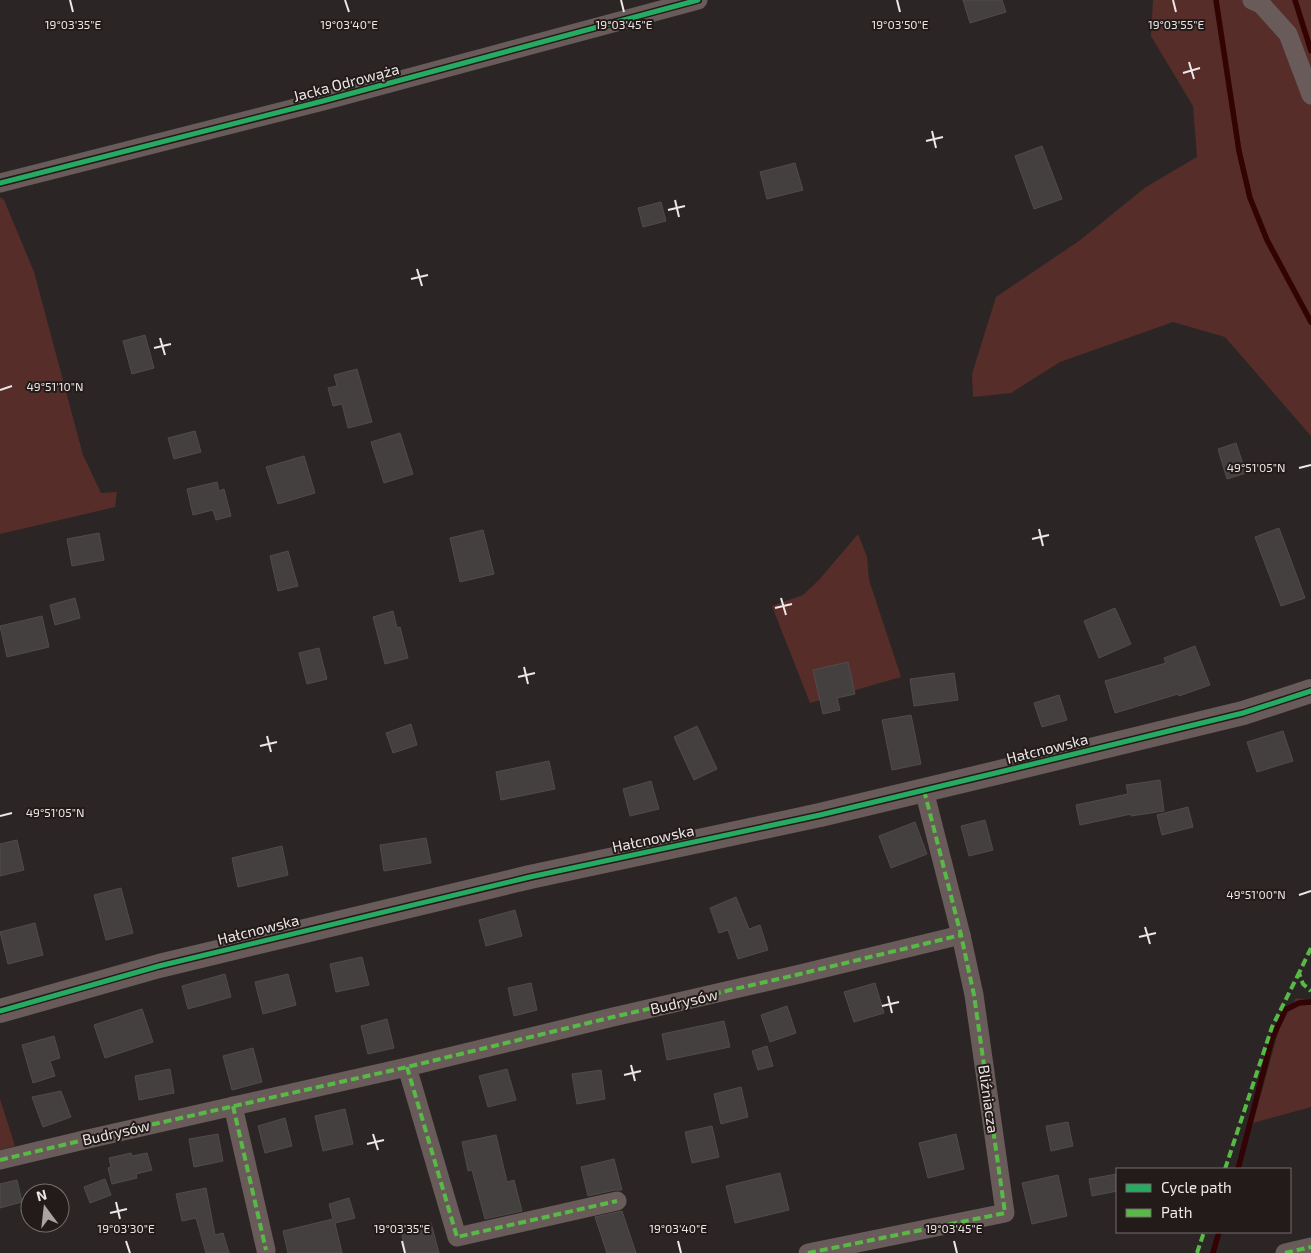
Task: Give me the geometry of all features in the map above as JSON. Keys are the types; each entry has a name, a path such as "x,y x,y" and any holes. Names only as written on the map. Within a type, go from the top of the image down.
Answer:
{"street":[{"name":"Jacka Odrowąża","path":"0,183 323,101 698,0"},
{"path":"1252,0 1260,4 1288,34 1311,94"},
{"name":"Hałcnowska","path":"0,1012 159,966 530,877 924,790 1243,713 1311,691"},
{"name":"Bliźniacza","path":"808,1253 1004,1213 974,995 961,935 924,790"},
{"name":"Budrysów","path":"0,1160 88,1138 407,1067 961,935"},
{"path":"407,1067 457,1236 617,1201"},
{"path":"233,1106 266,1250"},
{"path":"1285,1253 1311,1247"}],"shaded area":[{"path":"1153,0 1311,0 1311,436 1225,337 1173,322 1060,362 1011,393 973,397 972,374 996,297 1079,241 1146,187 1197,157 1193,106 1151,36"},
{"path":"0,197 4,200 34,272 83,455 101,493 117,492 115,507 0,534"},
{"path":"858,534 867,557 869,580 901,677 810,703 772,606 803,595 819,580"},
{"path":"1296,998 1311,1001 1311,1107 1253,1123 1279,1029"},
{"path":"0,1099 15,1146 0,1150"}],"building":[{"path":"963,0 1002,0 1006,12 970,23"},
{"path":"1042,146 1062,199 1034,209 1015,156"},
{"path":"795,163 803,190 767,199 760,172"},
{"path":"661,202 666,221 643,227 638,208"},
{"path":"145,335 154,368 132,374 123,341"},
{"path":"357,369 372,422 348,428 342,404 333,406 328,388 337,386 334,375"},
{"path":"195,431 201,452 174,459 168,438"},
{"path":"400,433 413,474 384,483 371,442"},
{"path":"1236,443 1246,473 1227,479 1218,449"},
{"path":"304,456 315,493 278,504 266,467"},
{"path":"217,482 219,491 224,489 231,516 216,520 213,510 193,515 187,489"},
{"path":"1279,528 1305,598 1281,606 1255,537"},
{"path":"483,530 494,574 460,582 450,538"},
{"path":"99,533 104,560 72,566 67,539"},
{"path":"288,551 298,586 278,591 270,556"},
{"path":"75,598 80,618 55,625 50,605"},
{"path":"1115,608 1131,644 1099,658 1084,621"},
{"path":"393,611 397,628 400,627 408,658 385,664 373,617"},
{"path":"42,616 49,647 7,657 0,626"},
{"path":"1195,646 1210,685 1179,696 1178,694 1115,713 1105,681 1166,663 1164,658"},
{"path":"319,648 327,679 307,684 299,653"},
{"path":"848,662 855,694 837,698 840,710 823,714 813,670"},
{"path":"954,673 958,700 914,706 910,679"},
{"path":"1059,695 1067,720 1042,727 1034,703"},
{"path":"911,715 921,764 892,770 882,720"},
{"path":"411,724 417,745 393,753 386,733"},
{"path":"697,726 717,769 694,780 674,737"},
{"path":"1283,731 1293,761 1257,772 1247,742"},
{"path":"549,761 555,789 501,800 496,772"},
{"path":"1160,780 1164,811 1131,816 1131,814 1080,825 1076,805 1128,794 1126,785"},
{"path":"651,781 659,809 630,816 623,789"},
{"path":"1188,807 1193,827 1162,835 1157,815"},
{"path":"985,820 993,850 969,856 961,826"},
{"path":"915,822 927,854 891,868 879,836"},
{"path":"426,838 431,863 384,871 380,845"},
{"path":"17,840 24,870 0,876 0,844"},
{"path":"282,846 288,875 238,887 232,858"},
{"path":"121,888 133,933 106,940 94,895"},
{"path":"736,897 749,929 760,925 768,950 738,959 728,930 719,933 710,908"},
{"path":"515,910 522,936 486,946 479,920"},
{"path":"35,923 43,955 8,964 0,932"},
{"path":"362,957 369,985 336,992 330,964"},
{"path":"225,974 231,997 188,1009 182,986"},
{"path":"288,974 296,1005 263,1014 255,982"},
{"path":"531,983 537,1010 514,1016 508,988"},
{"path":"875,983 884,1013 854,1022 844,992"},
{"path":"787,1006 796,1033 770,1042 761,1015"},
{"path":"142,1009 153,1042 105,1058 94,1025"},
{"path":"387,1019 394,1048 368,1054 361,1026"},
{"path":"724,1021 730,1047 667,1060 662,1034"},
{"path":"54,1036 60,1058 50,1061 55,1076 33,1083 22,1045"},
{"path":"767,1046 773,1066 758,1070 752,1051"},
{"path":"253,1048 262,1082 232,1090 223,1056"},
{"path":"170,1069 174,1093 139,1100 135,1076"},
{"path":"507,1069 516,1100 488,1107 479,1076"},
{"path":"601,1070 605,1099 577,1104 572,1074"},
{"path":"741,1087 748,1117 721,1124 714,1094"},
{"path":"61,1091 71,1117 43,1127 32,1097"},
{"path":"345,1109 353,1144 323,1151 315,1116"},
{"path":"285,1118 292,1146 265,1153 258,1126"},
{"path":"1068,1122 1073,1146 1051,1151 1046,1126"},
{"path":"712,1126 719,1157 692,1163 685,1132"},
{"path":"218,1134 223,1161 194,1167 189,1139"},
{"path":"956,1134 964,1169 928,1178 919,1143"},
{"path":"496,1135 507,1182 514,1180 522,1211 485,1219 472,1170 468,1171 462,1142"},
{"path":"131,1153 132,1156 147,1153 152,1170 136,1174 137,1178 112,1184 108,1168 111,1167 109,1158"},
{"path":"614,1159 622,1190 588,1196 581,1167"},
{"path":"780,1173 789,1210 735,1223 726,1186"},
{"path":"1116,1174 1116,1191 1092,1196 1089,1179"},
{"path":"1058,1175 1067,1216 1032,1224 1022,1183"},
{"path":"105,1179 111,1195 90,1203 84,1187"},
{"path":"17,1180 20,1203 0,1208 0,1184"},
{"path":"206,1188 215,1235 223,1233 229,1253 206,1253 196,1218 182,1221 176,1194"},
{"path":"349,1198 355,1218 335,1223 342,1253 288,1253 283,1231 333,1219 329,1204"},
{"path":"622,1211 636,1253 607,1253 595,1217"},
{"path":"431,1223 439,1253 406,1253 401,1231"}],"waterway":[{"path":"1216,0 1239,151 1250,198 1267,240 1311,322"},
{"path":"1295,0 1311,51"},
{"path":"1238,1168 1272,1039 1285,1010 1299,1003 1311,1002"},
{"path":"1213,1253 1219,1233"}],"marked path":[{"path":"808,1253 1005,1213 974,995 961,935 924,790"},
{"path":"0,1160 407,1067 961,935"},
{"path":"1311,948 1299,973 1303,984 1311,991"},
{"path":"1225,1168 1272,1027 1299,973"},
{"path":"407,1067 457,1237 617,1201"},
{"path":"233,1106 266,1250"},
{"path":"1197,1253 1204,1233"},
{"path":"1285,1253 1311,1247"}],"cycle path":[{"path":"0,183 323,101 698,0"},
{"path":"0,1011 159,966 530,877 820,815 1243,713 1311,691"}]}
